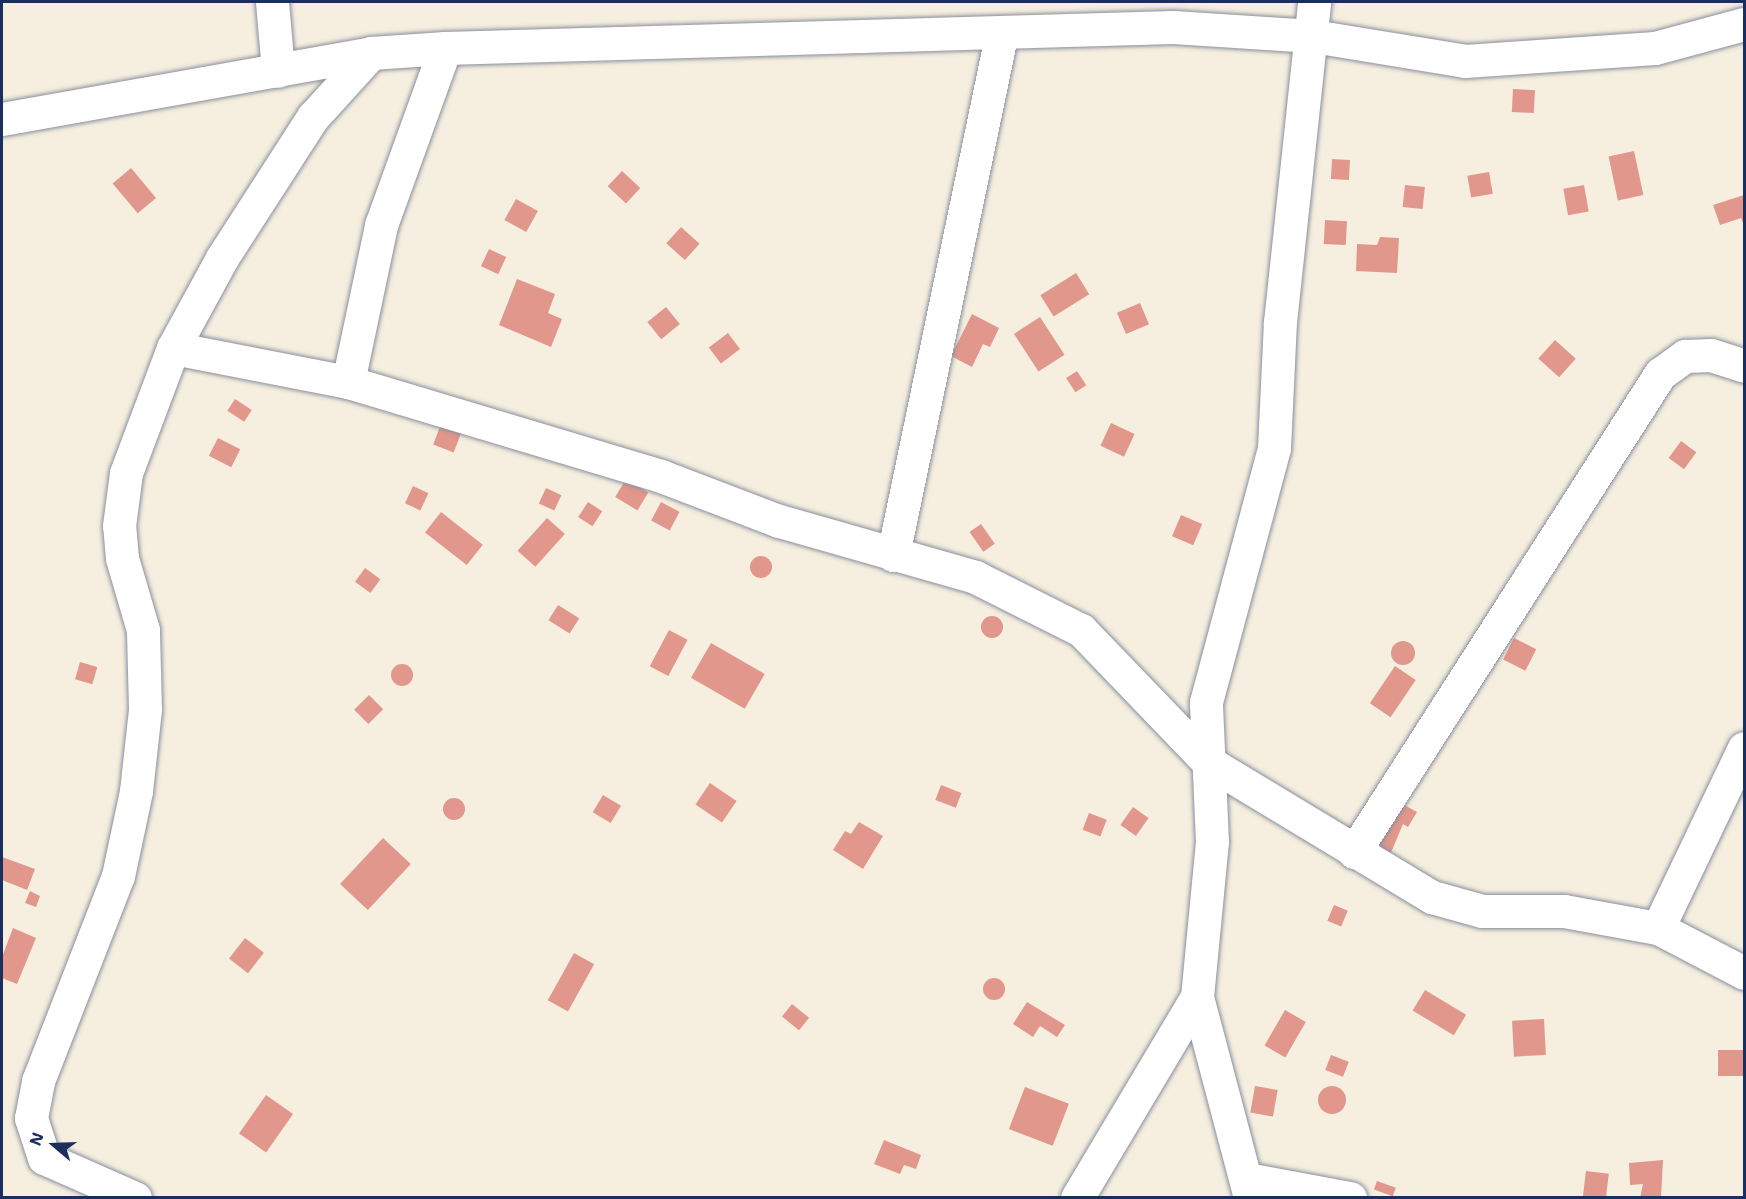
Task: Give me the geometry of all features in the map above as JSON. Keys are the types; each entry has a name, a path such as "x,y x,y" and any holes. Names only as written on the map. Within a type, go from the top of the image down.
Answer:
{"street":[{"path":"272,2 278,71"},
{"path":"1314,2 1313,36 1280,322 1274,448 1258,519 1212,671 1206,702 1212,842 1197,998 1249,1188 1350,1197"},
{"path":"2,119 371,53 445,48 1001,36 1173,27 1313,36 1465,61 1655,48 1744,24"},
{"path":"893,555 1001,36"},
{"path":"348,382 381,225 445,48"},
{"path":"135,1197 44,1158 31,1118 38,1081 118,876 136,791 145,709 143,630 119,526 126,473 173,348 289,150 371,53"},
{"path":"173,348 348,382 661,476 893,555 975,577 1081,630 1208,762 1354,852 1455,906 1564,911 1658,928 1744,973"},
{"path":"1354,852 1660,374 1685,356 1711,355 1744,366"},
{"path":"1658,928 1744,748"},
{"path":"1077,1197 1197,998"}],"building":[{"path":"1513,89 1535,90 1534,113 1512,112"},
{"path":"1634,151 1643,195 1618,200 1609,156"},
{"path":"1332,159 1350,160 1349,180 1331,179"},
{"path":"131,168 156,198 138,213 113,183"},
{"path":"622,171 640,188 626,203 608,186"},
{"path":"1489,172 1493,194 1471,197 1467,176"},
{"path":"1405,185 1425,187 1423,209 1403,207"},
{"path":"1584,185 1589,212 1568,215 1563,189"},
{"path":"1744,195 1744,226 1741,218 1720,225 1713,205"},
{"path":"516,199 538,211 526,232 504,220"},
{"path":"1325,220 1347,221 1346,245 1324,244"},
{"path":"681,227 700,244 685,260 666,243"},
{"path":"1380,237 1399,238 1397,273 1356,271 1357,244 1377,245"},
{"path":"489,249 506,257 498,274 481,266"},
{"path":"1076,273 1089,294 1054,316 1040,295"},
{"path":"517,279 555,294 548,313 562,319 551,347 499,325"},
{"path":"1140,303 1149,324 1126,334 1117,313"},
{"path":"666,307 680,324 661,339 647,322"},
{"path":"972,314 999,328 990,347 983,344 972,367 951,356"},
{"path":"1040,317 1065,355 1039,372 1014,334"},
{"path":"728,333 740,349 721,363 709,347"},
{"path":"1555,340 1576,359 1559,377 1538,359"},
{"path":"1077,371 1086,385 1075,392 1066,378"},
{"path":"235,399 252,410 244,422 227,411"},
{"path":"1111,423 1135,434 1124,457 1100,446"},
{"path":"441,424 462,432 454,452 433,445"},
{"path":"218,438 240,449 231,467 209,456"},
{"path":"1681,441 1696,452 1684,469 1669,458"},
{"path":"626,479 648,492 637,510 615,497"},
{"path":"413,486 428,493 420,510 405,503"},
{"path":"546,488 561,495 554,511 539,503"},
{"path":"588,502 602,511 592,526 578,517"},
{"path":"661,502 680,512 670,530 651,521"},
{"path":"441,512 483,545 467,565 425,532"},
{"path":"1181,515 1202,524 1193,545 1172,536"},
{"path":"547,518 565,534 535,567 518,551"},
{"path":"981,524 995,544 983,552 970,532"},
{"path":"761,556 769,559 772,567 769,575 761,578 753,575 750,567 753,559"},
{"path":"365,568 380,579 370,593 355,582"},
{"path":"558,605 579,618 570,634 548,620"},
{"path":"992,616 1000,619 1003,627 1000,635 992,638 984,635 981,627 984,619"},
{"path":"669,630 688,640 668,676 650,666"},
{"path":"1514,638 1536,649 1525,671 1503,659"},
{"path":"1403,641 1408,642 1414,648 1414,658 1408,664 1403,665 1398,664 1392,658 1391,653 1392,648 1398,642"},
{"path":"711,643 765,674 745,709 691,678"},
{"path":"80,662 97,667 92,684 75,679"},
{"path":"402,664 410,667 413,675 410,683 402,686 394,683 391,675 394,667"},
{"path":"1395,666 1416,680 1391,717 1370,703"},
{"path":"369,695 383,709 368,724 354,710"},
{"path":"710,783 737,801 722,822 695,805"},
{"path":"941,785 962,793 956,808 935,800"},
{"path":"603,795 621,806 611,823 593,812"},
{"path":"454,798 462,801 465,809 462,817 454,820 446,817 443,809 446,801"},
{"path":"1399,802 1417,812 1408,827 1403,824 1387,862 1370,852"},
{"path":"1133,807 1149,818 1136,836 1120,825"},
{"path":"1089,813 1107,820 1100,837 1083,830"},
{"path":"859,822 883,836 863,869 833,850 845,831 851,834"},
{"path":"383,838 411,864 368,910 340,884"},
{"path":"2,857 35,869 27,890 2,880"},
{"path":"30,891 40,896 36,907 25,903"},
{"path":"1334,905 1348,911 1341,927 1327,921"},
{"path":"13,928 36,938 17,984 2,978 2,957"},
{"path":"245,938 264,953 248,973 229,958"},
{"path":"574,953 594,964 568,1011 548,1000"},
{"path":"994,978 1002,981 1005,989 1002,997 994,1000 986,997 983,989 986,981"},
{"path":"1425,990 1466,1015 1454,1035 1413,1011"},
{"path":"1027,1002 1065,1025 1057,1037 1040,1026 1033,1037 1013,1024"},
{"path":"792,1004 809,1018 799,1030 782,1016"},
{"path":"1285,1010 1306,1022 1285,1058 1264,1046"},
{"path":"1544,1019 1546,1055 1514,1057 1512,1021"},
{"path":"1718,1050 1744,1050 1744,1076 1718,1076"},
{"path":"1331,1055 1349,1062 1343,1077 1325,1070"},
{"path":"1255,1086 1278,1090 1273,1117 1250,1113"},
{"path":"1332,1086 1342,1090 1346,1100 1342,1110 1332,1114 1322,1110 1318,1100 1322,1090"},
{"path":"1025,1087 1069,1104 1053,1146 1009,1129"},
{"path":"266,1095 293,1114 266,1152 239,1134"},
{"path":"884,1140 921,1155 916,1169 904,1165 900,1174 874,1164"},
{"path":"1663,1160 1661,1198 1640,1198 1643,1184 1630,1185 1629,1163"},
{"path":"1586,1171 1609,1174 1606,1198 1583,1198"},
{"path":"1377,1181 1396,1188 1393,1196 1374,1189"}]}
